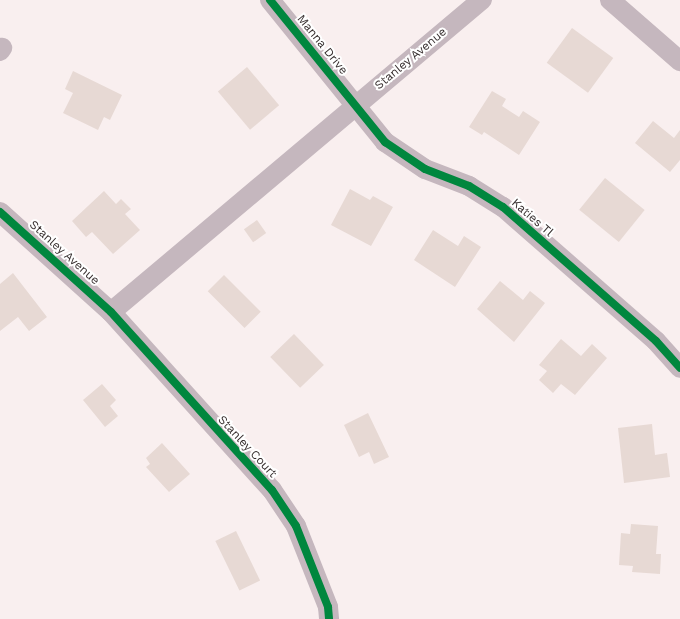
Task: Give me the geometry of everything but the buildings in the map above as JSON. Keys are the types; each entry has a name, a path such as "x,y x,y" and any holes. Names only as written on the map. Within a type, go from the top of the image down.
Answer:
{"street":[{"name":"Manna Drive","path":"270,0 357,105"},
{"name":"Stanley Avenue","path":"0,212 112,312 482,0"},
{"path":"610,0 680,61"},
{"name":"Katies Tl","path":"357,105 385,142 405,158 469,186 502,207 656,341 680,368"},
{"name":"Stanley Court","path":"112,312 134,340 272,490 296,526 328,607 329,619"}],"cycle path":[{"path":"270,0 385,142 425,169 469,186 503,207 656,341 680,368"},
{"path":"0,212 111,312 272,490 296,526 328,607 329,619"}]}
